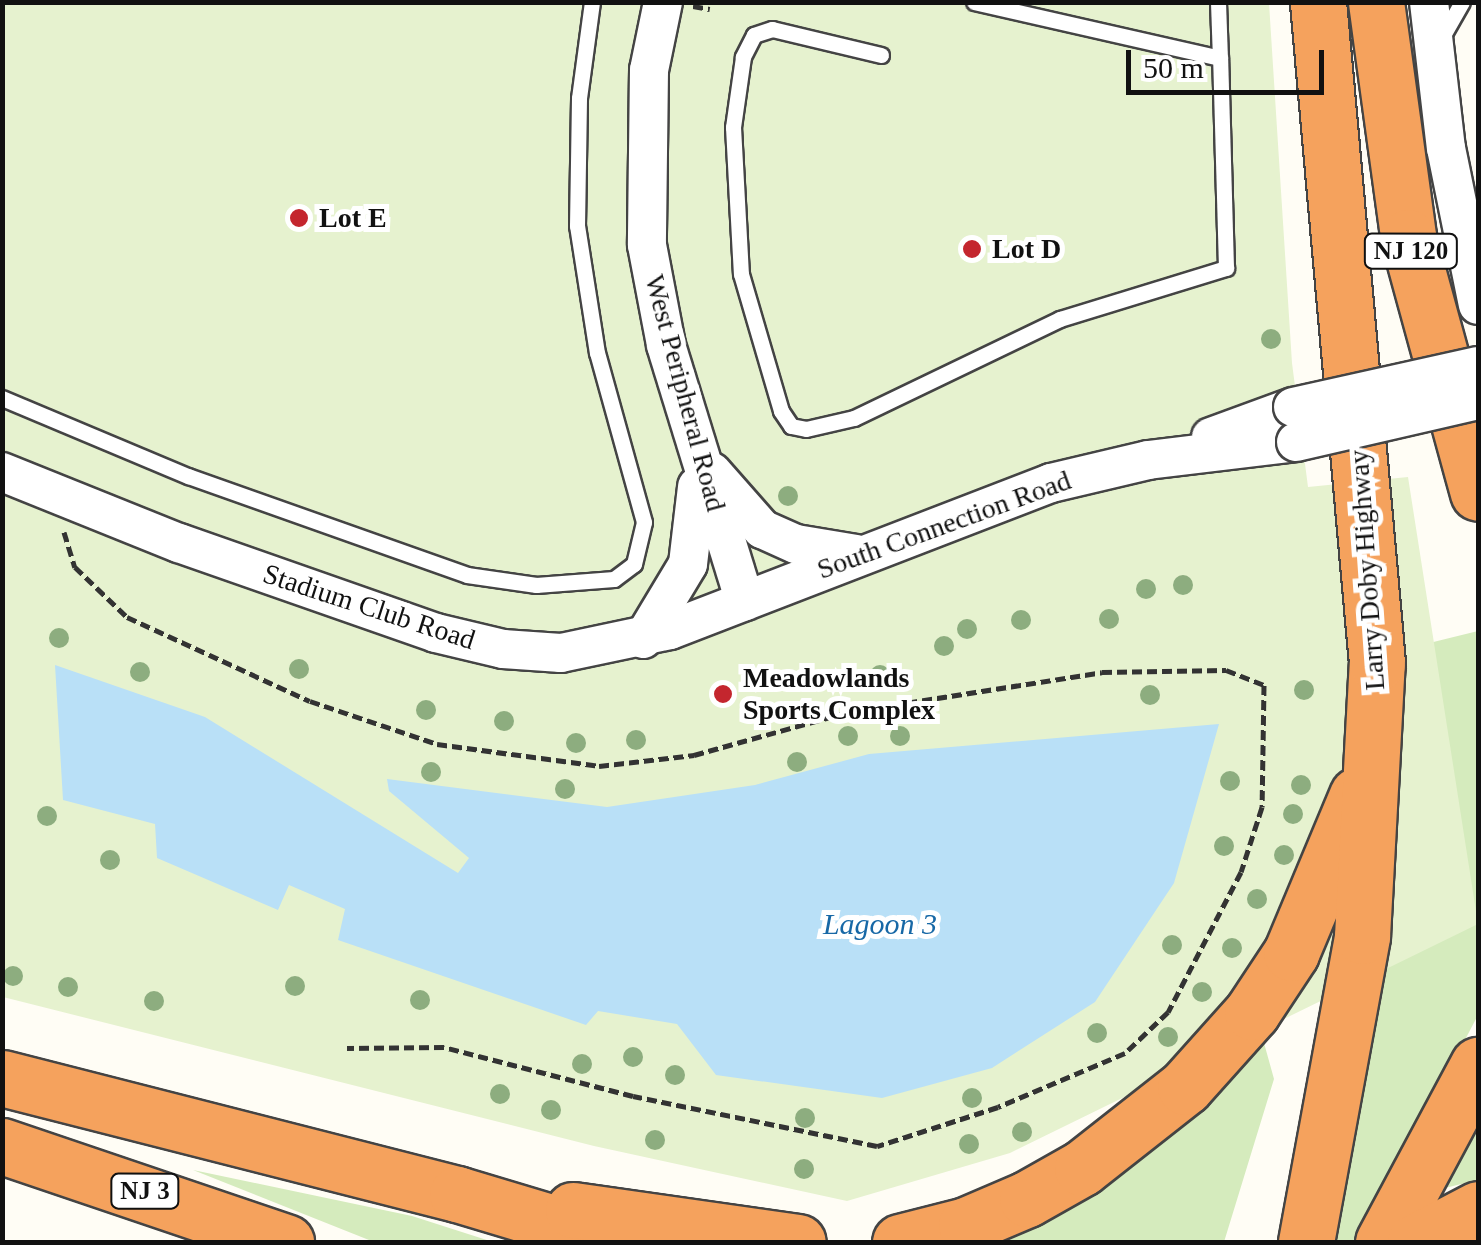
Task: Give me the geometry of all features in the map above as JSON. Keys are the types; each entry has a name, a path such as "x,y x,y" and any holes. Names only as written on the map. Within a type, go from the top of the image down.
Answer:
{"highway":[{"name":"Larry Doby Highway","path":"1318,2 1374,608 1373,756 1362,936 1324,1136"},
{"name":"NJ 120","path":"1376,2 1408,237 1478,493"},
{"path":"900,1242 966,1226 1053,1185 1132,1130 1195,1076 1252,1012 1291,953 1373,756"},
{"path":"1383,1242 1478,1064"},
{"path":"2,1078 457,1194 617,1242"},
{"path":"1283,1242 1324,1136"},
{"name":"NJ 120","path":"1306,1242 1324,1136"},
{"name":"NJ 3","path":"2,1146 286,1242"},
{"path":"457,1194 798,1242"},
{"path":"1415,1242 1478,1209"}],"street":[{"path":"1429,2 1432,53 1478,305"},
{"name":"West Peripheral Road","path":"677,4 649,70 646,245 698,455 745,601"},
{"name":"South Connection Road","path":"745,601 1005,497 1295,424 1478,366"},
{"name":"South Connection Road","path":"1295,424 1478,400"},
{"path":"698,455 762,529 796,544 857,554"},
{"path":"643,639 693,549 698,455"},
{"name":"Stadium Club Road","path":"2,472 52,496 462,641 562,652 643,639 745,601"}],"lane":[{"path":"2,398 119,449 468,575 536,585 614,579 634,564 644,522 597,354 577,226 580,98 592,2"},
{"path":"974,2 1220,58"},
{"path":"881,55 772,29 754,35 743,57 733,127 741,274 781,411 791,426 806,429 854,418 1060,319 1226,268 1218,2"},
{"path":"1432,53 1462,2"}],"path":[{"path":"677,4 710,8"},
{"path":"52,496 75,567 127,617 310,701 437,744 599,766 694,755 848,712 1102,672 1226,670 1264,685 1262,807 1241,872 1168,1012 1126,1054 998,1108 878,1146 634,1096 444,1047 347,1048"}],"green space":[{"name":"Meadowlands Sports Complex","path":"3,3 1269,3 1292,363 1308,487 1408,477 1478,924 1010,1153 847,1201 594,1146 3,997"},
{"path":"1478,631 1478,1015 1359,1242 1331,1242 1409,648"},
{"path":"1264,1043 1274,1079 1224,1242 965,1242 1012,1228 1160,1144"},
{"path":"1478,1094 1478,1180 1424,1193"},
{"path":"193,1170 412,1216 493,1242 374,1242"}],"water":[{"name":"Lagoon 3","path":"55,665 205,717 458,873 469,858 389,791 387,779 607,807 755,785 869,754 1219,724 1174,883 1095,1002 992,1068 882,1098 716,1075 677,1024 598,1011 586,1025 338,940 345,909 289,885 278,910 157,858 155,824 63,800"}],"place":[{"name":"Lot E","path":"299,218"},
{"name":"Lot D","path":"972,249"},
{"name":"Meadowlands Sports Complex","path":"723,694"}]}
